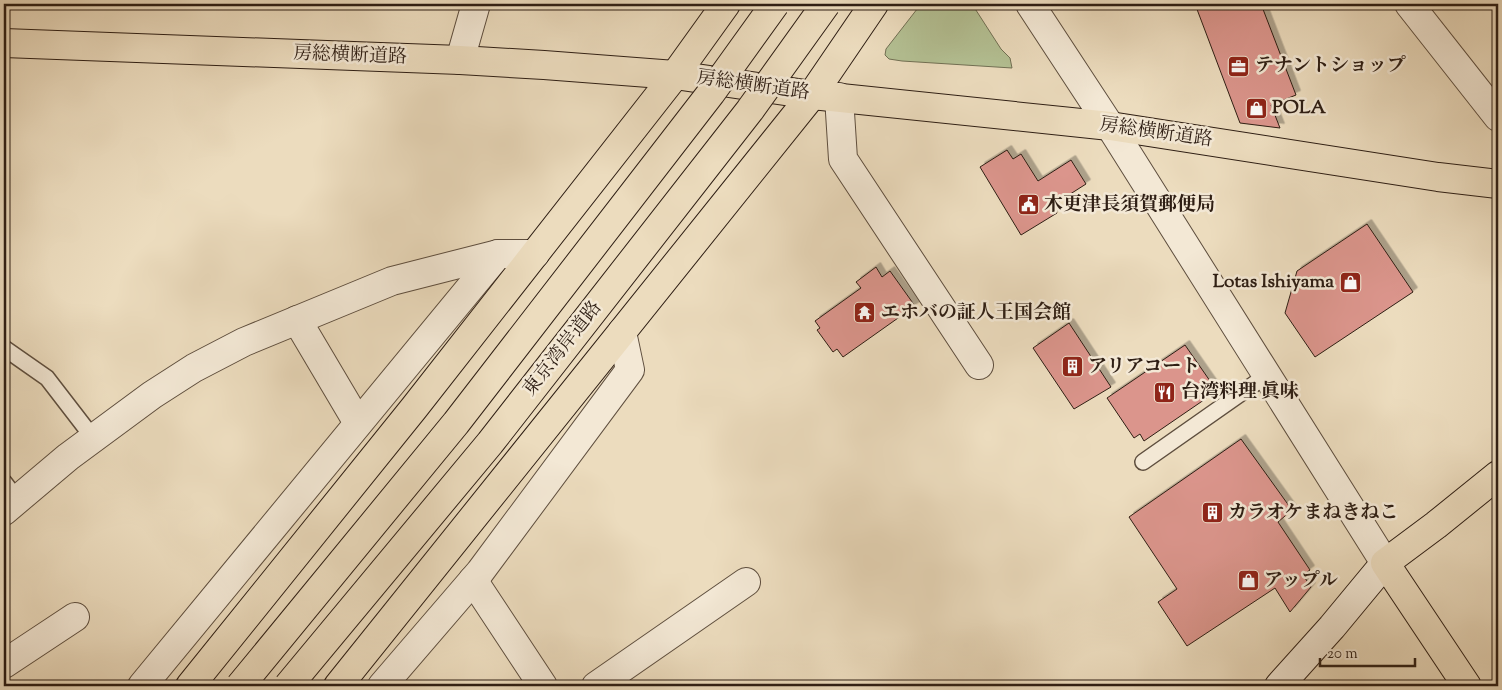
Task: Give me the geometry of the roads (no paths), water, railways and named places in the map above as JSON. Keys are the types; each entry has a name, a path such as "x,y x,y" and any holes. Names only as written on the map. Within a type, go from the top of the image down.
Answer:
{"main road":[{"path":"190,686 414,408 675,75 726,4"},
{"name":"東京湾岸道路","path":"240,686 456,423 710,93 775,4"},
{"name":"東京湾岸道路","path":"288,686 490,443 750,110 826,4"},
{"path":"338,686 812,95 874,4"},
{"name":"房総横断道路","path":"4,43 460,60 675,75 812,95 1110,126 1438,177 1498,184"},
{"path":"1466,686 1386,563 1498,476"}],"street":[{"path":"460,60 476,4"},
{"path":"1030,4 1110,126 1386,563 1279,686"},
{"path":"1409,4 1498,116"},
{"path":"839,97 843,159 979,365"},
{"path":"142,686 498,254"},
{"path":"8,497 94,438 152,395 194,368 244,342 392,281 498,254 535,254"},
{"path":"297,320 358,423"},
{"path":"382,686 473,580 630,370 622,332"},
{"path":"473,580 543,686"},
{"path":"596,686 746,582"},
{"path":"4,664 74,617"}],"lane":[{"path":"4,348 46,378 94,438"},
{"path":"1143,462 1267,375"}],"place":[{"name":"テナントショップ","path":"1239,66"},
{"name":"POLA","path":"1256,108"},
{"name":"木更津長須賀郵便局","path":"1028,205"},
{"name":"Lotas Ishiyama","path":"1350,282"},
{"name":"エホバの証人王国会館","path":"865,313"},
{"name":"アリアコート","path":"1072,367"},
{"name":"台湾料理 眞味","path":"1165,392"},
{"name":"カラオケまねきねこ","path":"1212,513"},
{"name":"アップル","path":"1248,581"}]}
